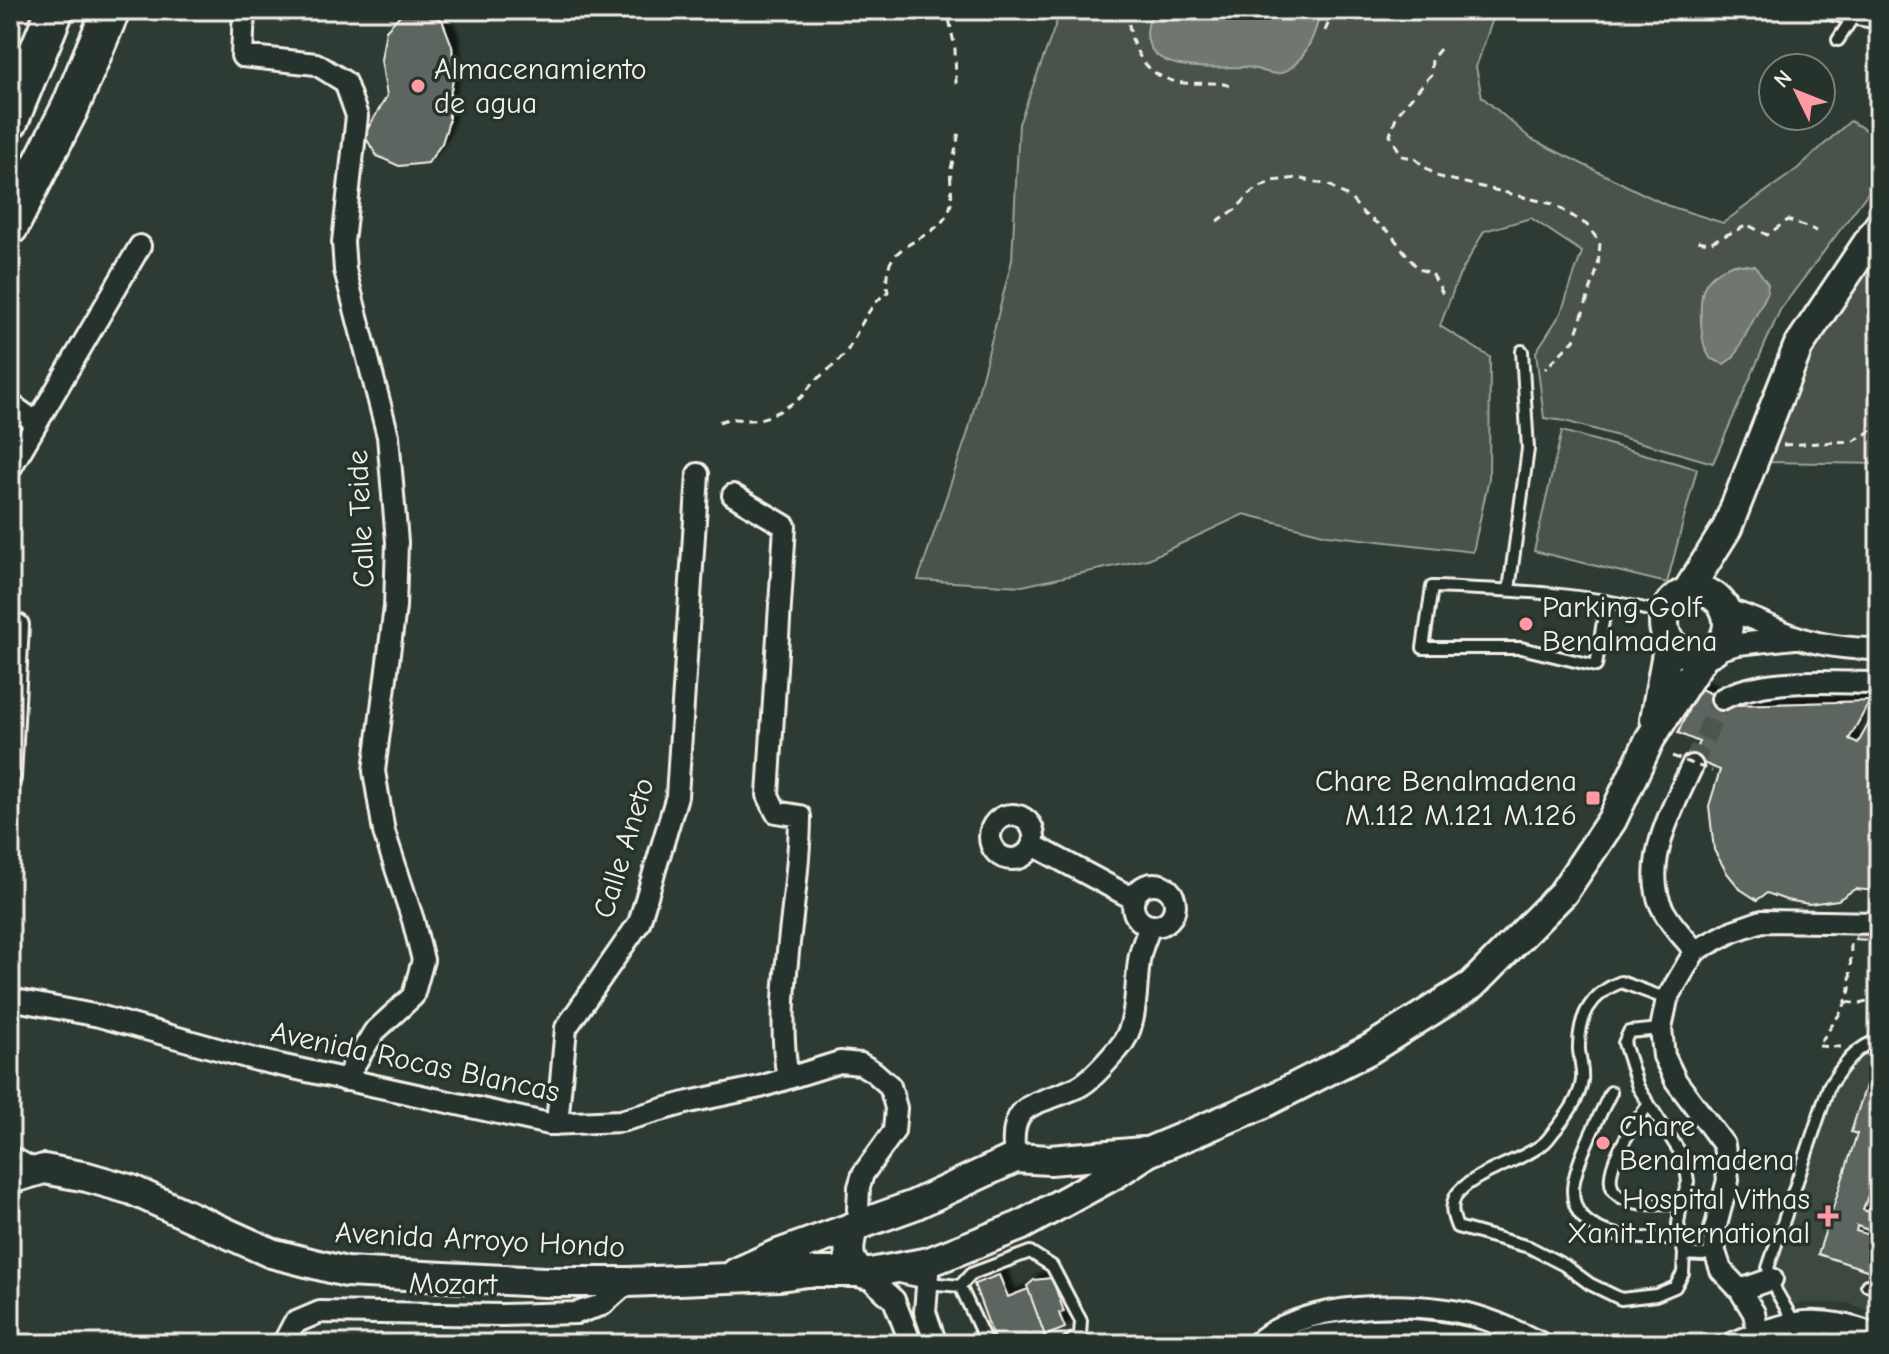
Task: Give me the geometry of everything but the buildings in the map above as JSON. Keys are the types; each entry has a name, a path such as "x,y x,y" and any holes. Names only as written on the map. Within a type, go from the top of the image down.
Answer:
{"highway":[{"path":"10,120 55,10"},
{"path":"10,226 70,108 111,10"}],"main road":[{"path":"1687,592 1727,528 1798,347 1879,226"},
{"path":"1048,1209 1115,1174 1148,1152 1260,1105 1370,1049 1472,985 1563,893 1612,820 1650,739 1708,653 1724,640 1728,625 1724,607 1727,528"},
{"path":"1708,653 1685,654 1669,642 1665,634 1664,614 1677,596 1687,592 1700,591 1712,595 1724,607"},
{"path":"1650,739 1669,642"},
{"path":"1027,1159 1148,1152"},
{"path":"1027,1159 1049,1192 1048,1209"},
{"name":"Avenida Arroyo Hondo","path":"725,1278 773,1256 914,1205 1027,1159"},
{"name":"Avenida Arroyo Hondo","path":"10,1179 44,1169 87,1177 132,1190 271,1253 346,1272 544,1282 628,1282 807,1272 928,1273 1025,1239 1048,1209"},
{"path":"857,1226 848,1248 851,1263 870,1273"}],"street":[{"name":"Calle Teide","path":"244,10 242,56 316,64 345,82 357,116 343,242 345,270 388,436 397,542 395,607 374,771 384,832 423,960 413,996 374,1032 345,1080"},
{"path":"1833,10 1879,18"},
{"path":"10,469 140,246"},
{"path":"10,404 37,423"},
{"name":"Calle Aneto","path":"557,1124 566,1028 639,923 677,796 698,474"},
{"path":"733,495 785,526 768,795 776,812 800,816 800,849 786,994 784,1056 788,1078"},
{"path":"1724,607 1799,638 1853,649 1879,649"},
{"path":"10,778 18,625"},
{"path":"1708,653 1738,644 1799,638"},
{"path":"1722,699 1742,688 1805,683 1879,683"},
{"path":"1692,766 1656,856 1657,893 1666,915 1695,951"},
{"path":"1033,845 1134,899"},
{"path":"1155,884 1168,889 1175,901 1173,915 1163,924 1150,926 1138,919 1133,906 1142,888 1155,884"},
{"path":"1758,1333 1754,1313 1740,1290 1721,1270 1715,1252 1714,1233 1728,1180 1724,1145 1676,1081 1664,1056 1661,1029 1667,999 1695,951 1733,931 1762,921 1879,923"},
{"path":"1027,1159 1013,1137 1014,1123 1027,1107 1081,1085 1121,1046 1134,1012 1140,954 1150,926"},
{"name":"Avenida Rocas Blancas","path":"10,999 99,1016 257,1060 557,1124 621,1121 840,1062 861,1064 890,1086 896,1108 894,1131 863,1174 859,1187 857,1226"},
{"path":"870,1273 894,1300 911,1344"},
{"path":"928,1273 925,1312 936,1344"},
{"path":"1740,1290 1772,1279"},
{"name":"Mozart","path":"283,1344 294,1323 320,1312 576,1313 602,1305 628,1282"},
{"path":"1256,1344 1270,1331 1295,1319 1387,1306 1433,1307 1470,1314 1506,1326 1542,1344"},
{"path":"1731,1344 1794,1322 1818,1320 1846,1324 1879,1336"},
{"path":"1294,1344 1336,1333 1387,1328 1429,1330 1489,1344"},
{"path":"1789,1344 1802,1340 1835,1344"}],"lane":[{"path":"1838,40 1855,14"},
{"path":"1509,590 1528,449 1522,351"},
{"path":"1606,602 1596,666 1521,648 1423,648 1432,587 1509,590 1606,602 1664,614"},
{"path":"1661,1029 1629,1032 1624,1043 1638,1087 1685,1160 1688,1182 1678,1224 1684,1254 1683,1273 1675,1287 1656,1295 1621,1299 1529,1247 1457,1227 1452,1211 1456,1196 1472,1182 1545,1143 1570,1111 1582,1081 1579,1047 1581,1024 1591,1002 1604,989 1621,982 1667,999"},
{"path":"1794,1322 1768,1268 1829,1086 1847,1060 1879,1040"},
{"path":"1611,1092 1577,1171 1573,1189 1576,1209 1587,1221 1611,1234 1642,1239 1680,1239"},
{"path":"1649,1104 1632,1125 1612,1167 1610,1184 1616,1195 1626,1199 1651,1204 1681,1204"},
{"path":"10,1151 44,1169"},
{"path":"960,1286 971,1274 1025,1239 1052,1266 1081,1321 1080,1335 1066,1344"},
{"path":"1684,1254 1715,1252"},
{"path":"928,1273 960,1286 987,1344"},
{"path":"1867,1285 1879,1289"}],"path":[{"path":"942,10 948,13 955,49 956,84"},
{"path":"1128,10 1128,25 1138,56 1149,71 1176,82 1220,81 1233,87"},
{"path":"1325,31 1334,10"},
{"path":"1440,49 1432,59 1431,75 1397,114 1390,135 1402,156 1414,158 1436,176 1553,204 1587,225 1600,243 1598,267 1574,340 1545,369"},
{"path":"719,422 731,417 745,420 770,416 803,396 813,382 833,367 850,347 856,330 871,313 878,298 888,292 885,277 897,252 920,238 948,213 952,195 951,171 959,131"},
{"path":"1217,221 1235,210 1253,191 1272,181 1298,178 1331,186 1389,232 1418,269 1432,273 1444,296"},
{"path":"1698,241 1709,243 1748,225 1767,235 1788,220 1817,231"},
{"path":"1759,446 1854,441 1879,426"},
{"path":"10,566 18,625"},
{"path":"1672,756 1712,771"},
{"path":"1851,922 1850,990 1846,1002 1818,1046 1843,1047 1854,1055"},
{"path":"1846,1002 1860,1004 1879,997"}],"shaded area":[{"path":"1061,10 1496,10 1476,67 1482,97 1531,139 1666,205 1723,223 1797,169 1850,121 1879,137 1879,178 1780,310 1713,463 1565,421 1544,418 1536,352 1561,313 1582,252 1531,218 1484,231 1458,278 1440,326 1490,357 1489,478 1473,552 1327,535 1244,514 1148,559 1022,586 918,580 968,432 1012,260 1019,124"},
{"path":"1152,10 1321,10 1306,50 1296,64 1277,74 1249,67 1185,66 1158,56 1150,47 1147,34"},
{"path":"1879,245 1879,464 1768,462 1811,350"},
{"path":"1734,264 1755,266 1768,284 1766,296 1734,357 1724,364 1711,359 1705,346 1701,302 1709,280"},
{"path":"1562,431 1697,469 1667,583 1534,551"},
{"name":"Hospital Vithas Xanit International","path":"1879,1034 1879,1315 1848,1303 1801,1303 1776,1309 1758,1274 1796,1156 1800,1156 1821,1096 1836,1066 1853,1047"}],"tunnel":[{"path":"1692,766 1722,699"}],"place":[{"name":"Almacenamiento de agua","path":"418,86"},
{"name":"Parking Golf Benalmadena","path":"1526,624"},
{"name":"Chare Benalmadena M.112 M.121 M.126","path":"1593,798"},
{"name":"Chare Benalmadena","path":"1603,1143"},
{"name":"Hospital Vithas Xanit International","path":"1828,1216"}]}
